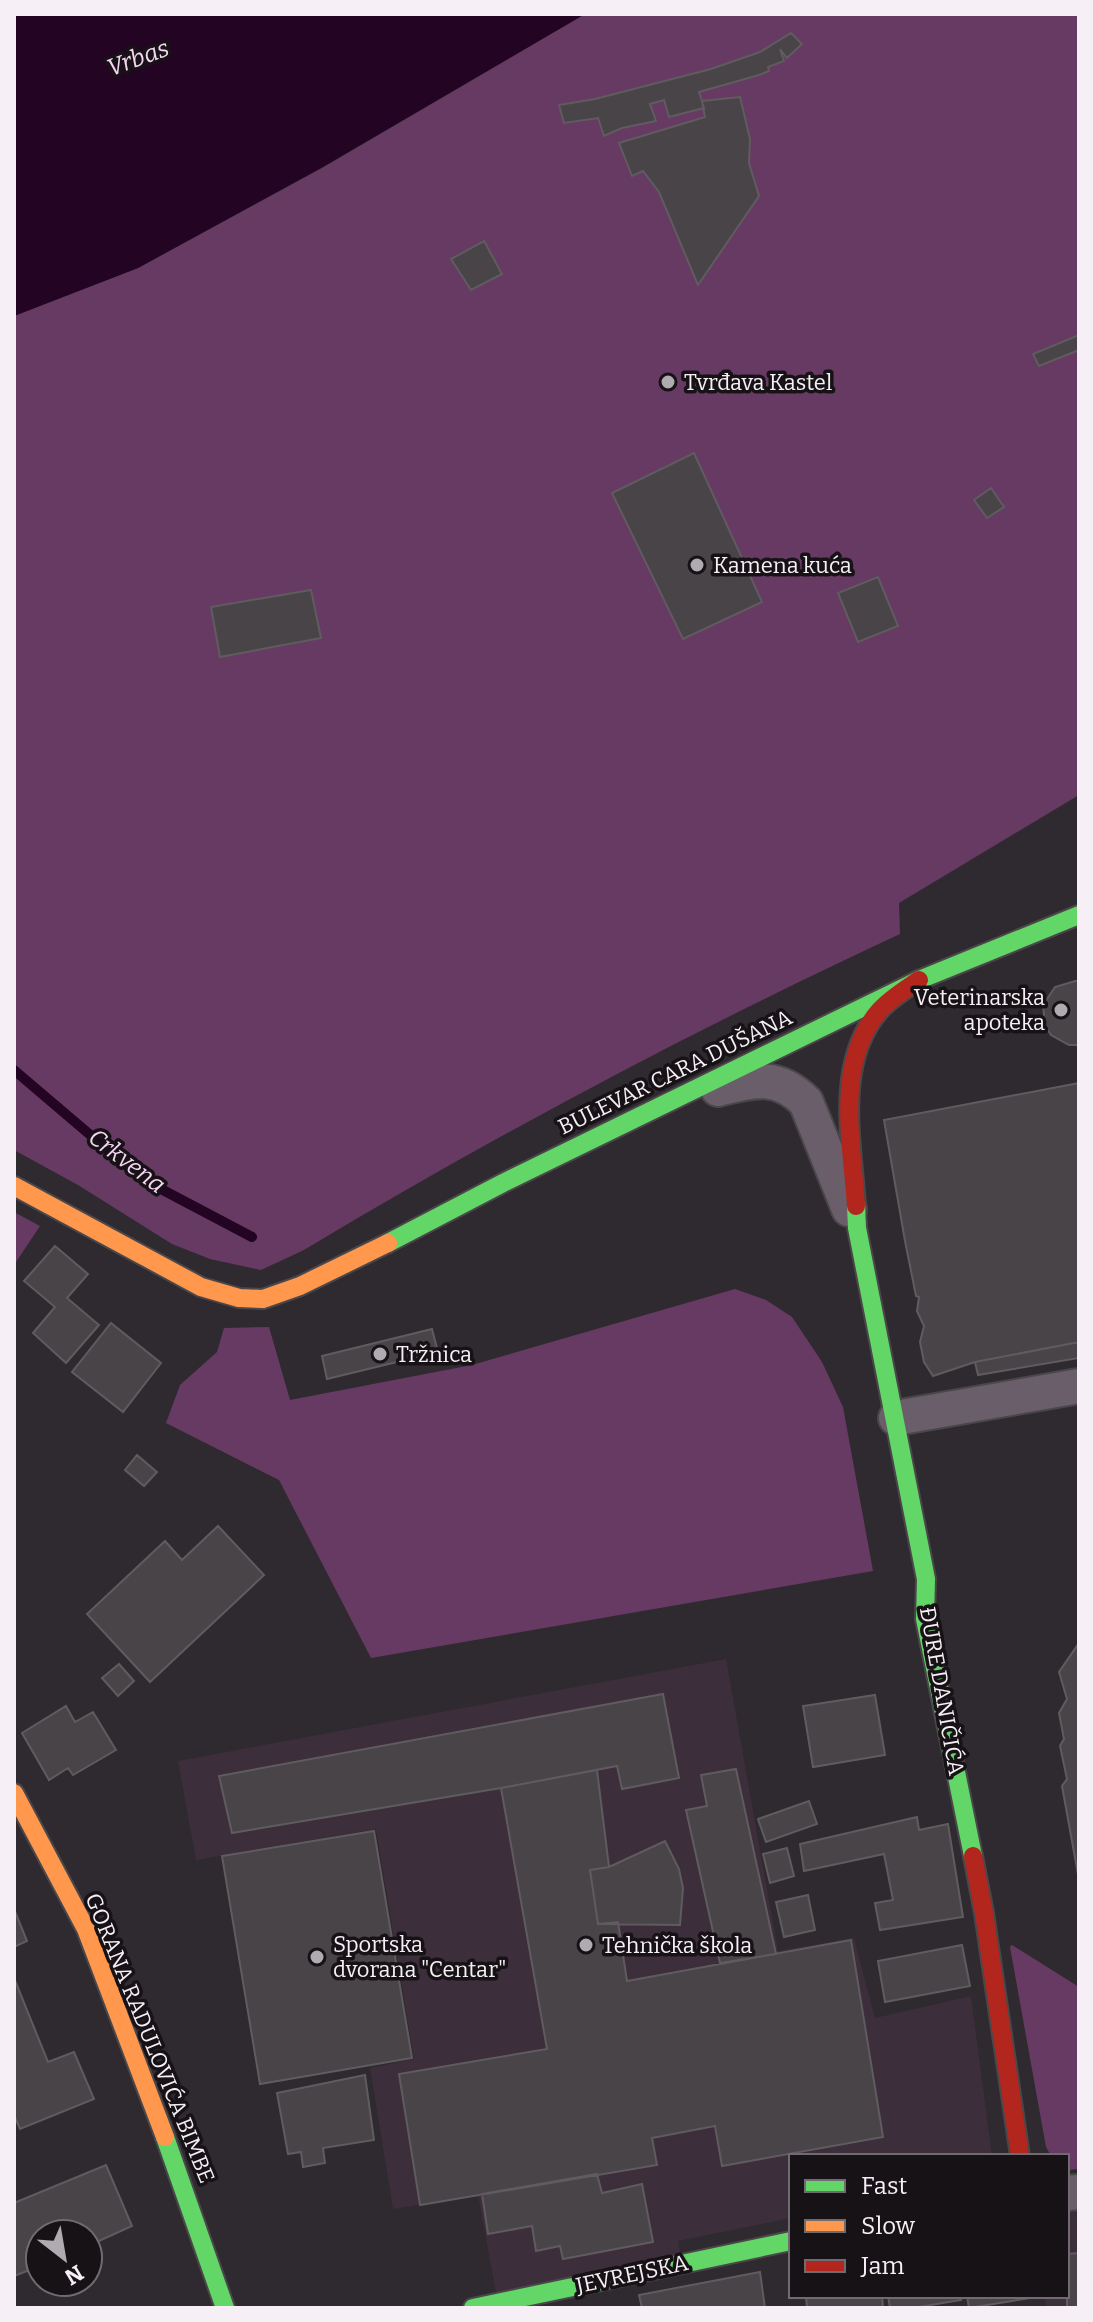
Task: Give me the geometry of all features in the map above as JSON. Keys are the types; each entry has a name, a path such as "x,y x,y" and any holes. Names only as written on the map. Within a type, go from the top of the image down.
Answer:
{"street":[{"name":"BULEVAR CARA DUŠANA","path":"14,1186 201,1287 239,1298 263,1299 300,1286 919,980 1079,915"},
{"name":"ĐURE DANIČIĆA","path":"919,980 879,1011 857,1050 852,1066 849,1087 857,1228 926,1579 925,1619 984,1913 1020,2154"},
{"name":"ĐURE DANIČIĆA","path":"667,1102 744,1082 764,1080 794,1090 806,1102 857,1228"},
{"path":"896,1418 1079,1386"},
{"name":"GORANA RADULOVIĆA BIMBE","path":"14,1793 86,1929 181,2180 225,2308"},
{"name":"JEVREJSKA","path":"473,2308 789,2241"}],"shaded area":[{"path":"585,14 1079,14 1079,795 899,903 900,934 598,1084 304,1250 261,1270 210,1259 172,1244 78,1185 14,1150 14,316 138,268 322,168"},
{"path":"14,1212 40,1226 14,1265"},
{"path":"735,1289 766,1300 792,1317 822,1362 843,1407 873,1571 371,1658 279,1480 166,1423 180,1385 217,1352 224,1328 269,1327 290,1400 472,1365"},
{"name":"Tehnička škola","path":"726,1659 778,1951 854,1938 875,2018 971,1996 992,2154 789,2154 789,2218 678,2241 681,2256 497,2298 478,2195 393,2209 370,2068 414,2059 376,1829 196,1860 178,1761"},
{"path":"1012,1945 1079,1987 1079,2169 1069,2170 1069,2154 1050,2154 1046,2147"},
{"path":"1079,2207 1079,2308 1046,2308 1045,2298 1069,2298 1069,2208"}],"water":[{"name":"Vrbas","path":"14,14 585,14 321,168 138,268 14,316"}],"building":[{"path":"791,33 802,44 787,58 780,49 784,61 768,67 769,71 759,75 699,92 704,108 669,117 664,100 650,104 656,121 622,128 604,136 598,118 564,123 559,105 595,99 711,69 760,52"},
{"path":"740,97 750,139 749,163 759,196 698,285 659,192 643,171 632,176 619,143 705,117 702,101"},
{"path":"484,241 502,274 471,290 451,259"},
{"path":"1079,335 1079,350 1039,366 1033,354"},
{"name":"Kamena kuća","path":"694,453 762,602 683,639 612,493"},
{"path":"991,488 1004,507 987,518 974,500"},
{"path":"878,577 898,626 858,642 838,593"},
{"path":"311,590 321,638 220,657 211,607"},
{"name":"Veterinarska apoteka","path":"1079,981 1079,1045 1069,1045 1051,1035 1045,1026 1043,1005 1055,987"},
{"path":"1079,1083 1079,1342 975,1362 933,1376 924,1362 920,1342 924,1326 917,1311 919,1297 916,1296 905,1241 884,1120"},
{"path":"55,1246 88,1274 67,1298 99,1325 66,1363 33,1333 55,1307 24,1281"},
{"path":"111,1323 161,1363 123,1412 72,1372"},
{"name":"Tržnica","path":"432,1329 438,1352 327,1379 322,1356"},
{"path":"1079,1342 1079,1358 978,1375 975,1362"},
{"path":"137,1455 157,1472 144,1486 125,1470"},
{"path":"218,1526 264,1575 150,1682 87,1614 165,1541 182,1560"},
{"path":"1079,1643 1079,1880 1062,1786 1067,1779 1060,1746 1064,1739 1059,1713 1067,1699 1059,1672"},
{"path":"119,1664 134,1681 118,1696 102,1678"},
{"path":"663,1694 679,1778 622,1789 617,1766 232,1833 219,1776"},
{"path":"875,1695 885,1755 813,1767 803,1706"},
{"path":"66,1706 75,1722 93,1712 116,1750 73,1775 68,1768 49,1780 22,1733"},
{"path":"736,1769 776,1954 720,1963 686,1810 707,1806 701,1775"},
{"path":"597,1770 609,1867 590,1870 598,1924 618,1922 627,1981 851,1940 883,2137 722,2166 715,2126 652,2138 657,2165 420,2205 399,2074 547,2049 501,1788"},
{"path":"809,1801 817,1824 766,1842 758,1819"},
{"path":"917,1817 919,1830 948,1824 963,1917 880,1930 875,1903 893,1900 884,1854 804,1871 800,1844"},
{"name":"Sportska dvorana \"Centar\"","path":"374,1831 412,2058 260,2084 222,1856"},
{"path":"665,1841 679,1869 683,1888 680,1925 598,1924 590,1870 609,1867"},
{"path":"787,1848 794,1876 770,1883 763,1854"},
{"path":"808,1895 815,1930 784,1937 776,1902"},
{"path":"14,1909 27,1941 14,1947"},
{"path":"962,1945 970,1986 885,2002 878,1961"},
{"path":"14,1978 48,2062 74,2052 94,2099 20,2129 14,2115"},
{"path":"365,2075 374,2140 323,2148 325,2163 303,2167 301,2152 288,2154 277,2093"},
{"path":"106,2165 132,2226 104,2239 104,2218 24,2218 24,2272 14,2276 14,2203"},
{"path":"597,2174 602,2193 642,2184 653,2242 563,2259 560,2246 536,2251 532,2226 488,2234 482,2194"},
{"path":"1079,2253 1079,2308 1067,2308 1069,2254"},
{"path":"760,2272 765,2308 642,2308 639,2295"},
{"path":"806,2298 882,2298 883,2308 807,2308"},
{"path":"888,2298 961,2300 913,2308 890,2308"},
{"path":"967,2298 1030,2298 969,2308"}],"waterway":[{"name":"Crkvena","path":"14,1070 142,1179 252,1237"}],"traffic: fast":[{"path":"388,1243 503,1183 919,980 1079,915"},
{"path":"856,1206 857,1228 926,1579 925,1619 973,1856"},
{"path":"165,2137 225,2308"},
{"path":"473,2308 789,2241"}],"traffic: slow":[{"path":"14,1186 201,1287 239,1298 263,1299 300,1286 388,1243"},
{"path":"14,1793 86,1929 165,2137"}],"traffic: jam":[{"path":"856,1206 849,1104 856,1054 880,1010 919,980"},
{"path":"973,1856 1020,2154"}],"place":[{"name":"Tvrđava Kastel","path":"668,382"},
{"name":"Kamena kuća","path":"697,565"},
{"name":"Veterinarska apoteka","path":"1061,1010"},
{"name":"Tržnica","path":"380,1354"},
{"name":"Tehnička škola","path":"586,1945"},
{"name":"Sportska dvorana \"Centar\"","path":"317,1957"}]}
